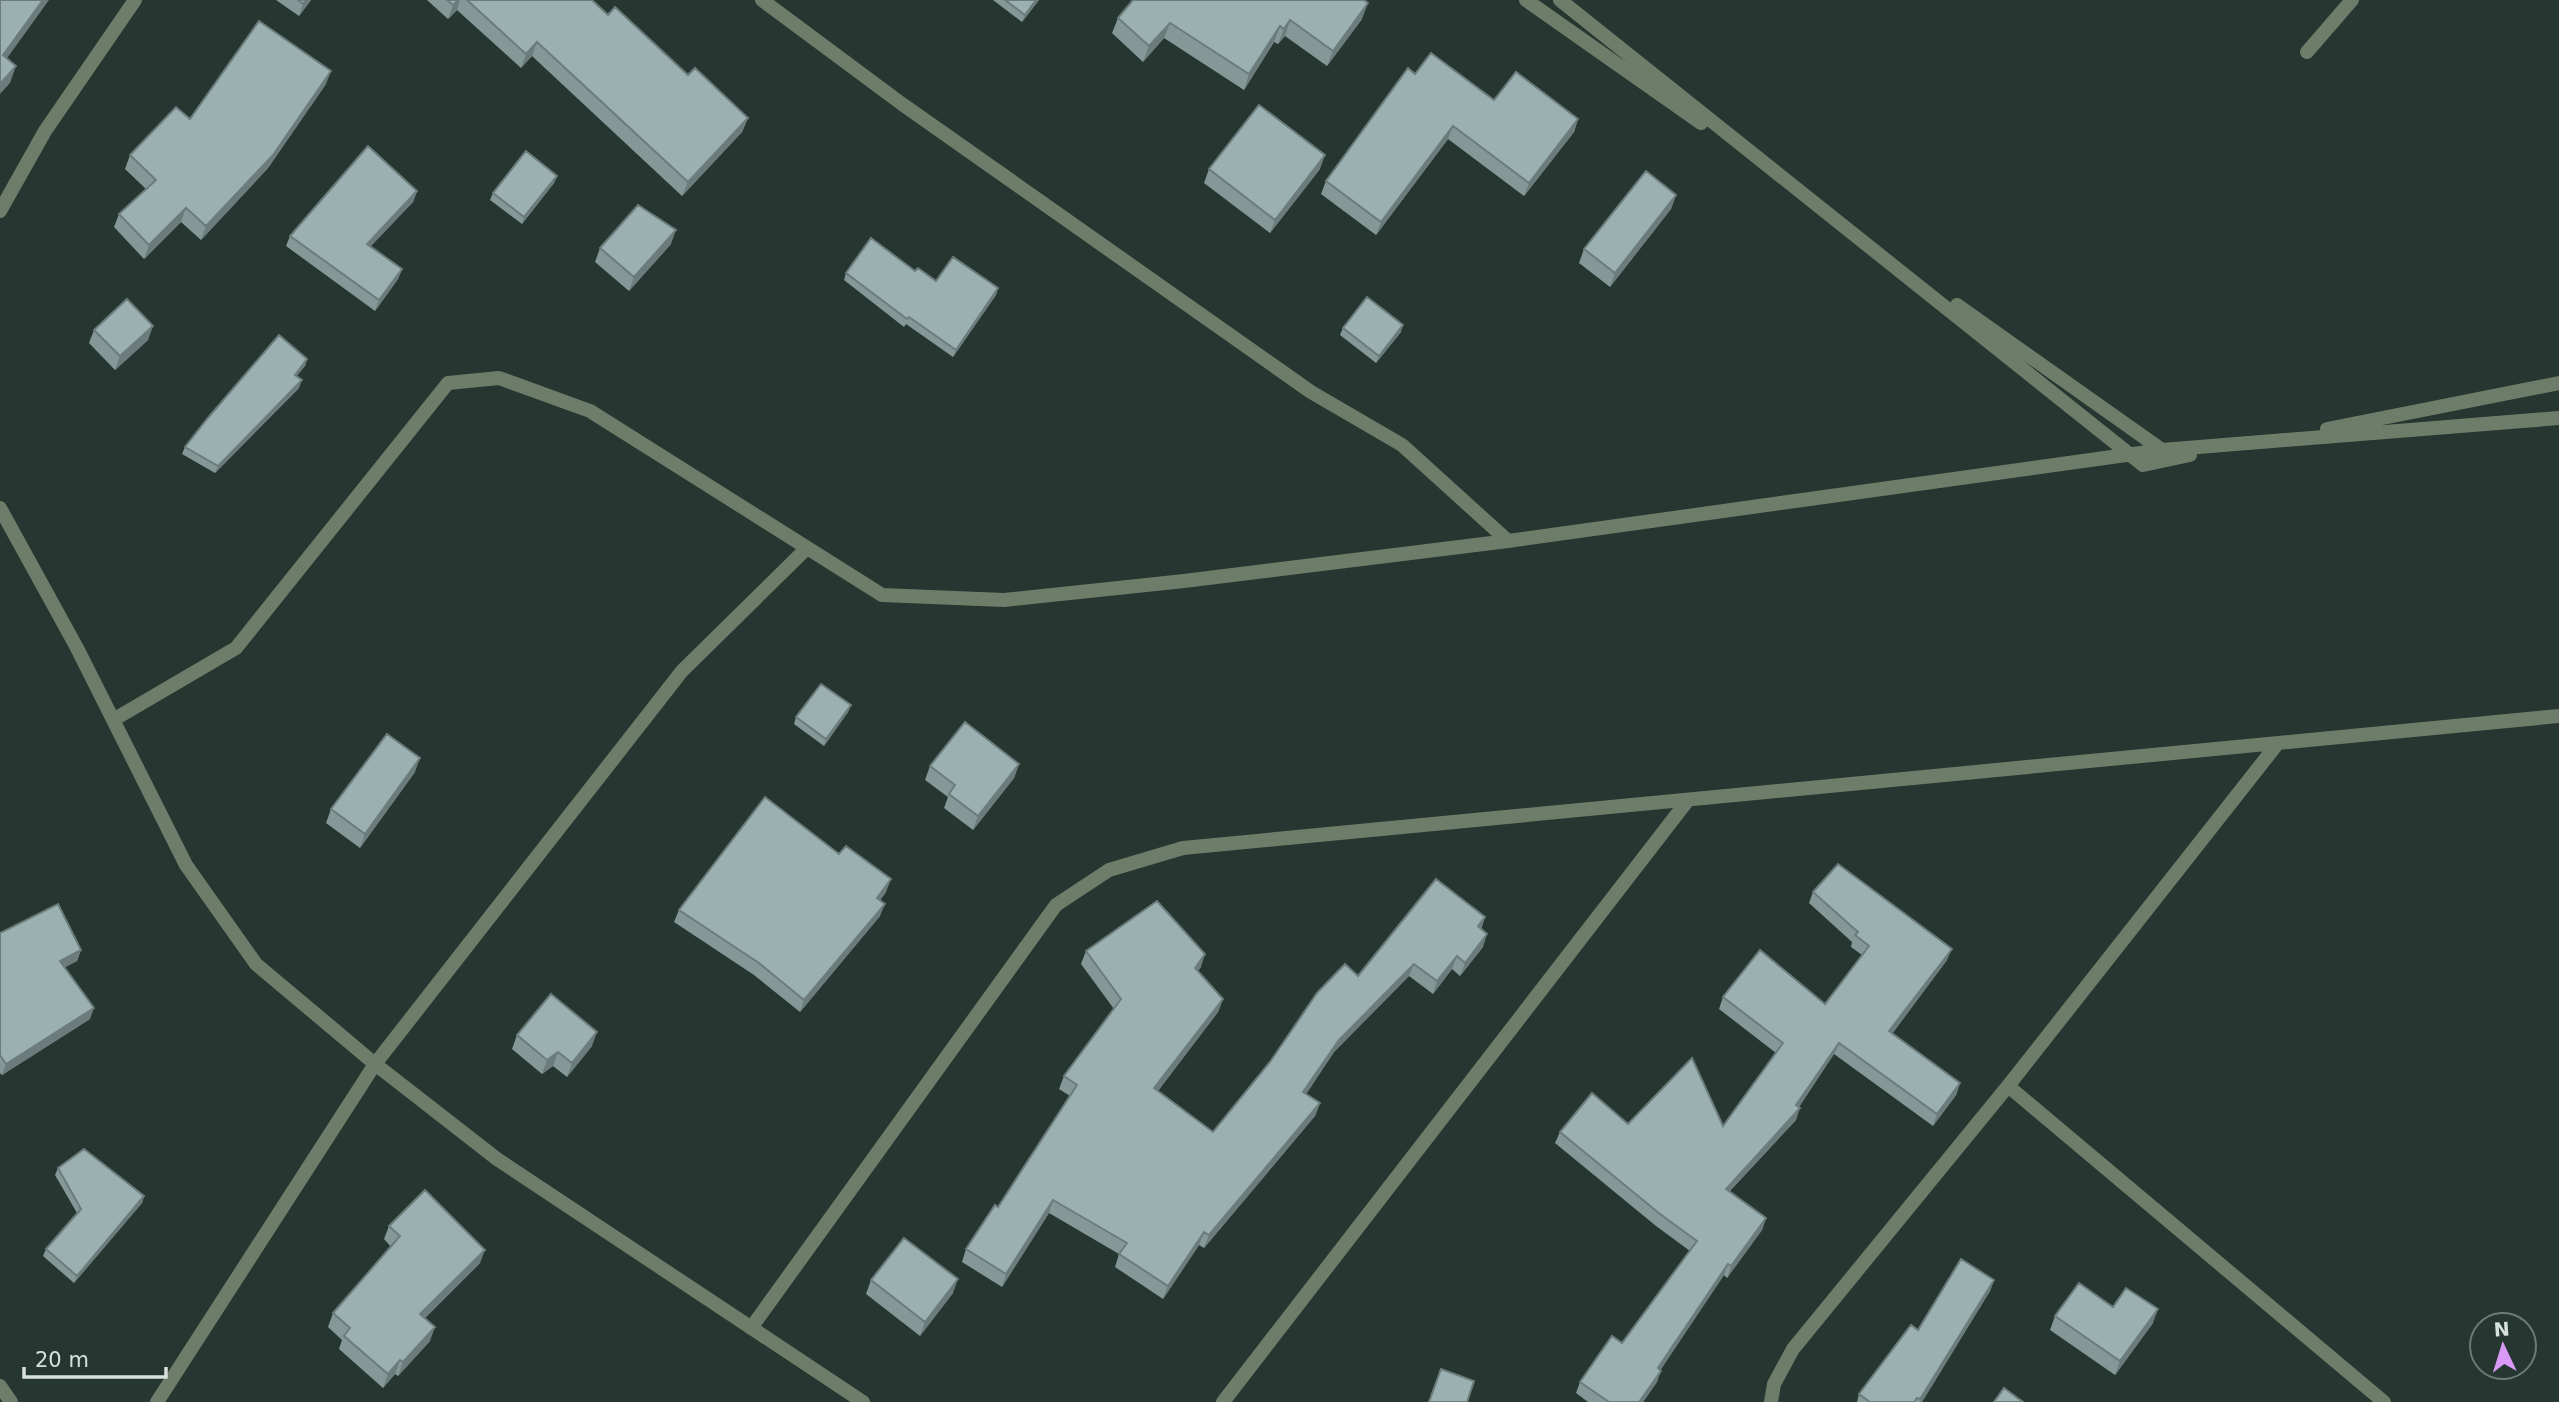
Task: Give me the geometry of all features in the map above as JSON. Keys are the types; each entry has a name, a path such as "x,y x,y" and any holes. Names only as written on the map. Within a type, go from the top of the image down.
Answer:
{"street":[{"path":"0,211 45,131 135,0"},
{"path":"762,0 902,104 1311,392 1402,445 1508,541"},
{"path":"1526,0 2162,450"},
{"path":"1560,0 2143,464 2559,383"},
{"path":"2307,52 2352,0"},
{"path":"113,720 236,648 448,383 499,378 590,411 882,595 1004,600 1508,541 2162,450 2559,418"},
{"path":"0,508 113,720 186,865 256,964 375,1064 497,1159 863,1402"},
{"path":"156,1402 375,1064 682,671 807,548"},
{"path":"751,1328 1056,905 1109,870 1184,848 2559,716"},
{"path":"1770,1402 1774,1384 1793,1349 2008,1086 2278,743"},
{"path":"1223,1402 1688,800"},
{"path":"2008,1086 2384,1402"},
{"path":"0,1386 11,1402"}],"building":[{"path":"0,0 43,0 3,55 16,66 0,84"},
{"path":"467,0 592,0 608,15 615,7 688,75 695,68 748,118 688,182 537,42 526,54"},
{"path":"1005,0 1036,0 1025,15"},
{"path":"1133,0 1364,0 1368,3 1333,51 1290,20 1284,29 1280,26 1249,74 1170,23 1149,46 1118,18"},
{"path":"259,21 331,71 273,155 206,226 186,208 149,245 119,214 156,180 130,155 176,107 190,119"},
{"path":"1431,53 1494,100 1516,72 1578,119 1529,183 1453,126 1381,222 1326,181 1408,68 1415,74"},
{"path":"1259,105 1325,155 1275,220 1209,169"},
{"path":"368,146 417,191 367,244 402,269 379,300 290,236"},
{"path":"526,151 557,176 524,217 493,193"},
{"path":"1646,171 1676,195 1615,273 1584,249"},
{"path":"638,205 676,230 634,277 600,248"},
{"path":"871,238 915,271 918,268 936,281 953,257 998,288 956,350 909,317 907,319 846,273"},
{"path":"1367,297 1403,325 1379,356 1343,328"},
{"path":"127,299 153,326 120,356 94,330"},
{"path":"279,335 307,359 295,375 302,380 218,466 185,447 207,419"},
{"path":"821,684 851,705 826,739 796,717"},
{"path":"965,722 1019,764 978,816 949,794 955,785 930,766"},
{"path":"387,734 420,758 365,834 331,809"},
{"path":"765,797 839,854 846,846 891,879 877,898 885,904 804,1000 759,963 679,910"},
{"path":"1838,864 1952,949 1889,1031 1960,1083 1937,1114 1839,1043 1796,1105 1800,1108 1726,1189 1766,1218 1731,1266 1728,1264 1658,1368 1661,1371 1639,1402 1609,1402 1580,1382 1612,1336 1622,1343 1697,1241 1560,1132 1592,1093 1628,1124 1692,1058 1723,1126 1783,1043 1723,997 1760,950 1825,1004 1869,946 1855,935 1858,932 1813,892"},
{"path":"1436,879 1485,917 1478,926 1487,934 1465,963 1457,956 1437,981 1414,964 1339,1040 1303,1092 1320,1103 1209,1235 1204,1232 1168,1286 1119,1254 1127,1243 1053,1200 1006,1274 966,1249 995,1205 998,1207 1077,1085 1064,1076 1121,999 1086,951 1157,901 1205,954 1195,968 1223,999 1154,1088 1213,1132 1270,1062 1317,993 1345,964 1358,976"},
{"path":"58,904 81,950 60,961 94,1008 6,1064 0,1055 0,933"},
{"path":"551,994 597,1032 572,1063 558,1052 547,1060 517,1035"},
{"path":"84,1149 144,1196 77,1276 46,1249 81,1209 58,1168"},
{"path":"425,1190 485,1250 420,1314 435,1327 403,1362 400,1360 388,1374 344,1336 350,1328 333,1313 400,1236 389,1226"},
{"path":"904,1238 958,1279 925,1322 871,1280"},
{"path":"1961,1259 1994,1280 1920,1399 1917,1398 1914,1402 1870,1402 1859,1394 1911,1325 1918,1330"},
{"path":"2079,1283 2113,1307 2126,1288 2158,1309 2120,1361 2055,1316"},
{"path":"1441,1369 1474,1381 1467,1402 1429,1402"},
{"path":"2004,1388 2023,1402 1994,1402"}]}
